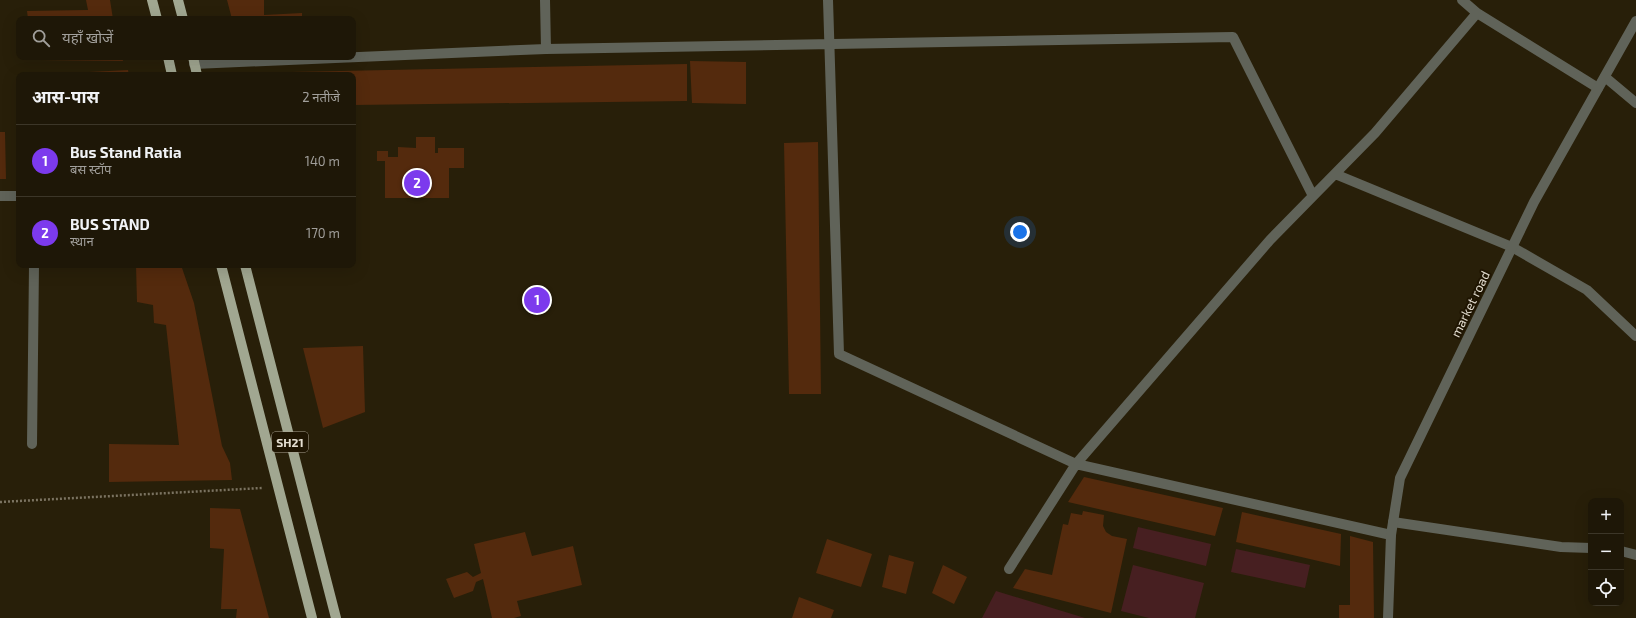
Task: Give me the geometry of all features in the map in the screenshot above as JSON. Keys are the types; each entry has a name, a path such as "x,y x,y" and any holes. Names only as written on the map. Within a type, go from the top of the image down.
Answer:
{"main road":[{"path":"152,0 156,16"},
{"path":"178,0 182,16"},
{"path":"169,60 171,72"},
{"path":"194,61 196,72"},
{"name":"SH21","path":"222,268 312,618"},
{"name":"SH21","path":"246,268 336,618"}],"street":[{"path":"546,0 546,48"},
{"path":"828,0 839,354 1076,464 1391,535"},
{"path":"1462,0 1477,13 1598,88"},
{"path":"1009,569 1076,464 1270,240 1375,133 1477,13"},
{"name":"market road","path":"1388,618 1391,535 1400,478 1534,202 1636,21"},
{"path":"356,55 546,48 1233,37 1313,196"},
{"path":"194,61 221,60"},
{"path":"1605,77 1636,103"},
{"path":"1335,174 1512,247 1587,290 1636,336"},
{"path":"0,196 16,196"},
{"path":"32,444 34,268"},
{"path":"1393,522 1561,547 1588,548"},
{"path":"1624,552 1636,556"}],"path":[{"path":"0,502 278,487"}],"shaded area":[{"path":"1138,527 1211,544 1206,566 1133,548"},
{"path":"1236,549 1310,565 1305,588 1231,572"},
{"path":"1133,565 1204,583 1195,618 1149,618 1121,611"},
{"path":"996,591 1085,618 982,618"}],"building":[{"path":"86,0 110,0 113,16 28,16 27,11 88,10"},
{"path":"227,0 264,0 264,15 302,13 302,16 231,16"},
{"path":"40,60 123,60 123,61"},
{"path":"690,61 746,62 746,104 692,103"},
{"path":"687,64 687,101 356,105 356,72 291,72"},
{"path":"128,70 128,72 89,72"},
{"path":"0,132 5,132 6,179 0,179"},
{"path":"416,137 435,137 435,153 438,153 438,148 464,148 464,168 449,168 449,198 385,198 385,161 377,161 377,151 388,151 388,157 398,157 398,147 416,148"},
{"path":"818,142 821,394 789,394 784,143"},
{"path":"136,268 182,268 194,303 222,446 230,463 232,480 109,482 109,444 179,445 166,325 154,323 153,305 137,302"},
{"path":"363,346 365,412 323,428 303,348"},
{"path":"1084,477 1223,508 1215,536 1068,502"},
{"path":"210,508 240,509 269,618 236,618 237,609 221,609 224,549 210,548"},
{"path":"1083,511 1104,515 1103,526 1106,532 1112,536 1127,539 1111,613 1013,588 1025,569 1052,575 1063,524 1068,525 1071,513 1082,515"},
{"path":"1242,512 1341,534 1340,566 1236,542"},
{"path":"525,532 532,556 573,546 582,585 517,601 521,616 514,618 492,618 483,579 476,582 473,591 454,598 446,579 467,572 473,577 481,573 474,544"},
{"path":"1350,536 1373,542 1374,618 1339,618 1339,605 1350,605"},
{"path":"827,539 872,554 861,587 816,573"},
{"path":"889,555 914,562 906,594 882,587"},
{"path":"943,565 967,577 954,604 932,593"},
{"path":"799,597 834,610 831,618 792,618"}],"place":[{"name":"BUS STAND","path":"417,183"},
{"name":"Bus Stand Ratia","path":"537,300"}]}
